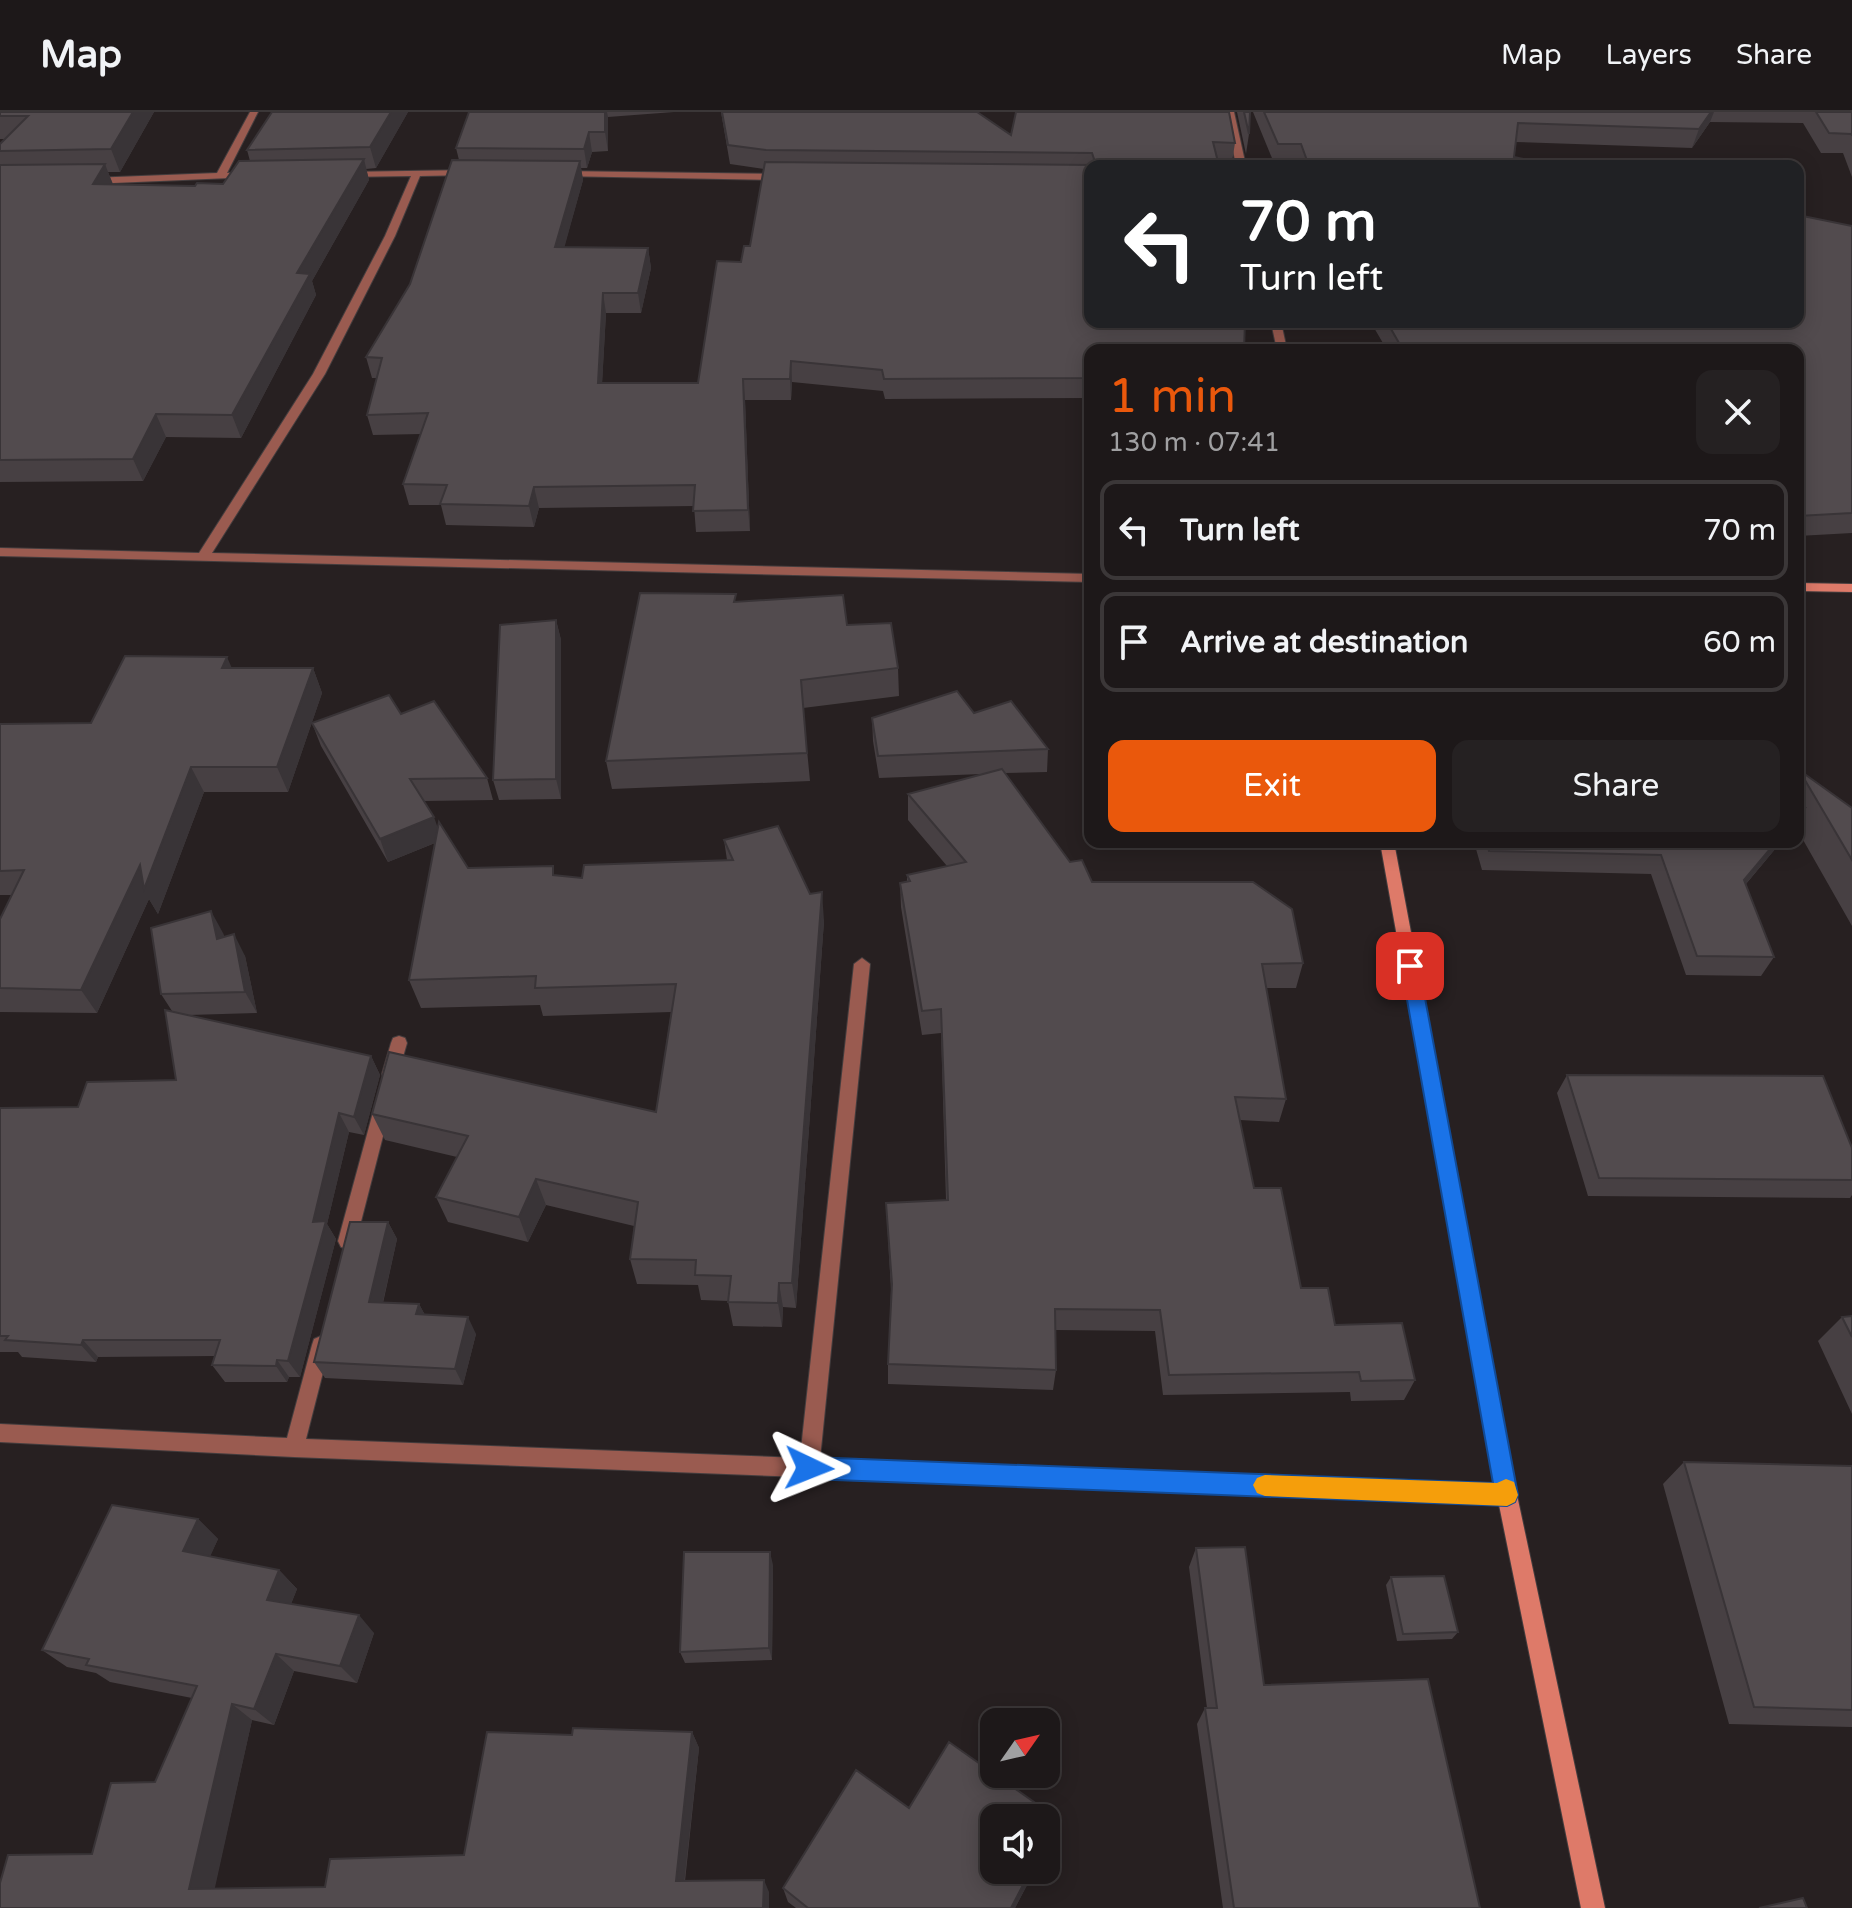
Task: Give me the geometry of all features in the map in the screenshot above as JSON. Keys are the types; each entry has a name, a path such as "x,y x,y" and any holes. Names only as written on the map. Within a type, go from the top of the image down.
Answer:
{"street":[{"path":"221,175 254,112"},
{"path":"1230,112 1240,160"},
{"path":"203,557 319,374 390,236 417,173"},
{"path":"339,174 478,173"},
{"path":"555,174 787,177"},
{"path":"79,181 264,175"},
{"path":"0,552 1084,578"},
{"path":"1804,587 1852,588"},
{"path":"1388,848 1507,1495 1593,1908"},
{"path":"809,1468 862,964"},
{"path":"344,1253 399,1043"},
{"path":"294,1448 325,1328"},
{"path":"0,1433 294,1448 1507,1495"}],"building":[{"path":"0,112 133,112 111,149 0,151 0,144 28,116 0,116"},
{"path":"272,112 391,112 370,147 247,150"},
{"path":"469,112 605,112 605,132 589,132 584,149 456,148"},
{"path":"722,112 977,112 1011,135 1016,112 1229,112 1235,143 1213,142 1218,160 1094,160 1092,153 766,150 728,145"},
{"path":"1244,112 1250,112 1249,134"},
{"path":"1264,112 1711,112 1699,129 1518,123 1514,157 1528,160 1307,160 1301,144 1278,144"},
{"path":"1816,112 1852,112 1852,135 1829,133"},
{"path":"364,159 297,273 310,274 232,415 156,414 133,459 0,460 0,165 105,164 93,184 195,186 197,183 223,184 239,161"},
{"path":"452,160 580,161 555,247 648,248 638,293 603,293 598,383 698,383 717,261 741,262 744,246 750,246 765,162 1084,165 1084,328 1245,328 1244,344 1084,344 1084,378 884,379 882,370 791,361 790,379 743,379 748,510 693,511 695,485 534,487 529,506 440,504 447,485 403,484 428,413 367,415 382,358 366,357 410,284"},
{"path":"1804,216 1852,226 1852,513 1804,516 1804,344 1400,344 1390,328 1804,328"},
{"path":"640,593 736,594 734,602 843,595 847,625 891,623 898,668 801,680 807,753 606,761"},
{"path":"556,620 556,779 493,780 500,625"},
{"path":"125,656 227,657 222,668 313,668 277,767 191,767 144,889 140,865 81,990 0,988 0,919 24,870 0,871 0,724 91,723"},
{"path":"957,691 974,713 1011,701 1048,749 878,756 872,718"},
{"path":"389,695 401,714 434,701 487,778 410,779 434,817 380,839 312,723"},
{"path":"1002,769 1070,862 1082,860 1092,882 1253,882 1292,909 1303,963 1262,964 1286,1099 1235,1097 1254,1188 1281,1188 1301,1288 1328,1288 1335,1325 1402,1323 1415,1380 1361,1381 1359,1372 1169,1375 1160,1310 1055,1309 1056,1370 888,1364 892,1284 886,1203 948,1200 941,1009 922,1011 900,883 910,881 907,875 966,862 908,794"},
{"path":"1804,774 1852,808 1852,860 1804,778"},
{"path":"439,822 468,868 553,866 553,875 582,878 584,865 733,860 724,840 778,826 810,894 822,892 792,1283 779,1283 778,1303 728,1302 731,1276 695,1275 696,1260 630,1259 638,1202 536,1179 519,1217 436,1197 468,1136 372,1114 389,1052 656,1112 676,984 535,988 536,976 409,980"},
{"path":"1488,848 1771,848 1744,880 1774,957 1697,956 1661,855 1489,851"},
{"path":"211,911 217,939 234,934 245,992 161,994 151,928"},
{"path":"165,1010 371,1056 354,1117 339,1113 313,1222 326,1221 288,1361 277,1360 276,1366 212,1365 220,1340 83,1340 81,1345 5,1340 8,1336 0,1336 0,1108 78,1107 87,1082 176,1080"},
{"path":"1567,1075 1823,1076 1852,1148 1852,1180 1599,1178"},
{"path":"350,1222 388,1222 369,1302 419,1304 416,1314 468,1317 455,1369 314,1362"},
{"path":"1852,1316 1852,1337 1842,1317"},
{"path":"1684,1462 1852,1466 1852,1710 1754,1707"},
{"path":"112,1505 198,1519 183,1551 279,1570 267,1600 359,1615 340,1666 276,1654 254,1709 232,1704 189,1889 325,1887 330,1859 464,1855 487,1732 572,1735 573,1728 692,1732 676,1881 764,1880 763,1908 0,1908 0,1883 8,1855 92,1854 111,1783 155,1782 197,1686 86,1665 89,1659 42,1650"},
{"path":"1245,1547 1264,1685 1428,1679 1480,1908 1234,1908 1205,1708 1217,1708 1196,1548"},
{"path":"684,1552 770,1552 769,1648 680,1652"},
{"path":"1444,1576 1458,1632 1403,1634 1391,1577"},
{"path":"949,1742 980,1764 980,1788 1014,1788 1037,1804 980,1804 980,1884 1024,1884 1011,1908 808,1908 783,1888 856,1770 909,1808"},
{"path":"1803,1898 1807,1908 1759,1908"}],"slow traffic":[{"path":"1265,1485 1507,1495 1506,1490"}],"route":[{"path":"809,1468 1507,1495 1410,966"}]}
